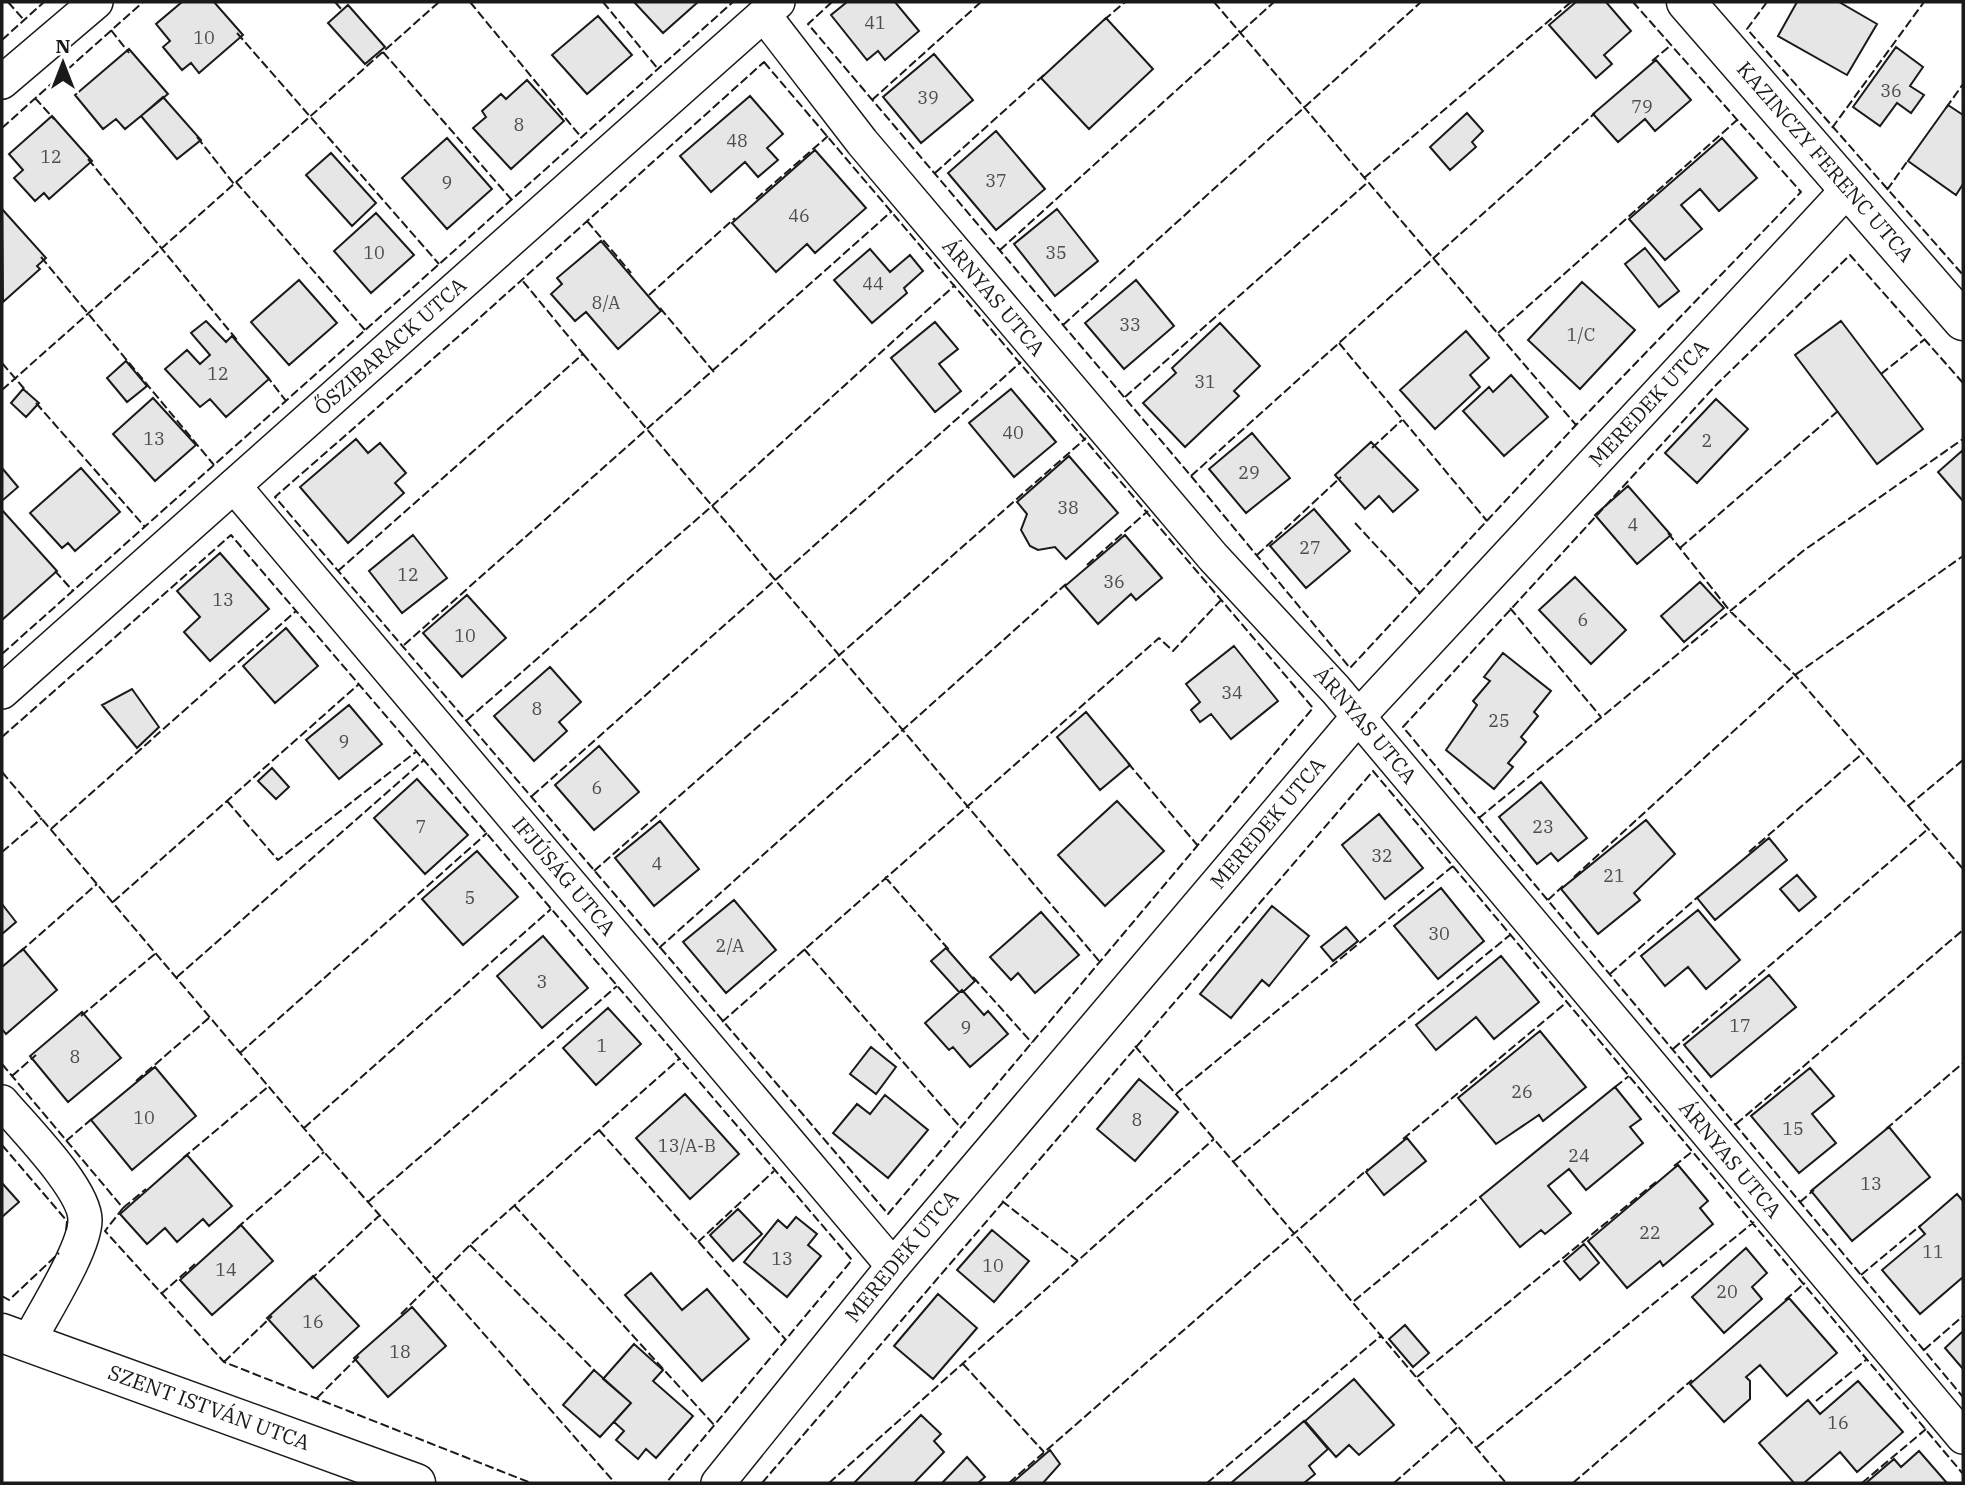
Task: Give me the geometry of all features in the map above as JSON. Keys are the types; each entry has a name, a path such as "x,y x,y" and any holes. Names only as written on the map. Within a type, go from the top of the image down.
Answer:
{"street":[{"path":"2,82 96,2"},
{"name":"KAZINCZY FERENC UTCA","path":"1697,6 1963,321"},
{"name":"ŐSZIBARACK UTCA","path":"2,692 771,8"},
{"name":"ÁRNYAS UTCA","path":"771,8 862,142 1141,472 1358,717 1963,1437"},
{"name":"MEREDEK UTCA","path":"718,1483 893,1266 1358,717 1848,188"},
{"name":"IFJÚSÁG UTCA","path":"234,486 893,1266"},
{"path":"2,1102 73,1187 85,1220 76,1252 15,1338"},
{"name":"SZENT ISTVÁN UTCA","path":"15,1338 416,1483"}],"building":[{"path":"182,2 214,2 243,35 199,73 191,63 182,70 163,47 170,41 156,24"},
{"path":"634,2 698,2 663,33"},
{"path":"847,2 895,2 919,31 885,60 878,51 867,60 831,15"},
{"path":"1576,2 1606,2 1631,31 1604,55 1612,64 1596,78 1549,25"},
{"path":"1797,2 1839,2 1877,24 1847,75 1778,36"},
{"path":"348,5 385,47 365,64 328,23"},
{"path":"598,16 632,55 587,94 552,55"},
{"path":"1106,18 1153,69 1089,129 1041,78"},
{"path":"1896,47 1923,67 1910,86 1924,95 1911,113 1897,103 1880,126 1853,107"},
{"path":"129,49 168,94 125,129 116,119 103,129 75,95"},
{"path":"934,54 973,100 921,143 883,97"},
{"path":"1656,60 1691,100 1655,131 1645,119 1618,142 1593,114"},
{"path":"527,80 564,121 511,169 473,128 486,117 482,111 501,94 506,99"},
{"path":"750,96 783,134 767,148 778,160 758,177 745,162 711,192 680,156"},
{"path":"163,97 201,140 177,159 141,116"},
{"path":"1948,105 1963,115 1963,184 1956,195 1908,161"},
{"path":"1467,113 1483,131 1472,142 1476,147 1450,170 1430,147"},
{"path":"52,116 92,161 49,199 44,193 35,201 14,178 23,170 9,154"},
{"path":"996,131 1045,189 996,230 948,173"},
{"path":"447,138 492,189 447,229 402,178"},
{"path":"1722,138 1757,178 1719,211 1700,189 1681,205 1702,229 1665,260 1629,219"},
{"path":"815,150 866,208 815,253 807,244 776,272 732,223"},
{"path":"331,153 376,203 352,226 306,175"},
{"path":"2,209 46,258 37,266 40,269 3,302"},
{"path":"1057,209 1098,261 1055,296 1014,244"},
{"path":"376,213 414,255 371,293 334,251"},
{"path":"601,241 661,311 618,349 586,312 575,321 551,294 562,284 557,278"},
{"path":"1645,248 1679,291 1659,307 1625,264"},
{"path":"870,249 890,272 910,255 923,271 904,288 907,293 872,323 834,280"},
{"path":"299,280 337,323 289,365 251,322"},
{"path":"1136,280 1174,326 1124,369 1085,323"},
{"path":"1582,282 1635,330 1580,389 1528,340"},
{"path":"206,321 226,342 232,336 269,379 226,417 210,399 200,407 165,369 187,350 200,364 210,355 191,333"},
{"path":"1841,321 1923,429 1877,464 1795,355"},
{"path":"935,322 958,349 939,364 961,391 935,412 891,358"},
{"path":"1220,323 1260,366 1234,391 1239,396 1185,447 1143,403 1176,373 1172,368"},
{"path":"1466,331 1489,358 1470,375 1480,387 1435,429 1400,390"},
{"path":"126,361 147,386 127,402 107,378"},
{"path":"1511,375 1548,417 1504,456 1463,411 1489,387 1493,392"},
{"path":"23,389 39,403 26,417 11,403"},
{"path":"1011,389 1056,442 1014,477 969,423"},
{"path":"153,398 196,445 155,481 113,434"},
{"path":"1716,399 1748,429 1697,483 1665,453"},
{"path":"1252,433 1290,478 1246,513 1209,469"},
{"path":"356,439 368,453 380,443 406,473 395,483 404,493 348,543 300,487"},
{"path":"1371,442 1418,490 1393,512 1379,496 1365,509 1335,475"},
{"path":"1963,450 1963,501 1938,472"},
{"path":"1069,456 1118,513 1066,559 1055,547 1038,550 1030,546 1021,530 1027,514 1017,502"},
{"path":"2,468 18,487 3,500 2,499"},
{"path":"81,468 120,512 75,551 68,543 62,548 30,513"},
{"path":"1628,486 1671,535 1637,564 1595,515"},
{"path":"1314,509 1350,551 1306,588 1270,546"},
{"path":"2,510 57,571 2,620"},
{"path":"413,535 447,578 402,613 369,571"},
{"path":"1125,535 1162,578 1136,600 1131,594 1098,624 1065,586"},
{"path":"220,553 269,609 210,661 184,632 200,617 177,591"},
{"path":"1575,577 1626,630 1591,664 1539,610"},
{"path":"1700,582 1724,608 1684,642 1661,616"},
{"path":"467,595 506,638 462,677 423,633"},
{"path":"286,628 318,666 275,703 243,666"},
{"path":"1234,646 1278,701 1231,739 1211,714 1200,722 1191,710 1200,702 1186,684"},
{"path":"1503,653 1551,691 1534,712 1538,716 1521,737 1526,742 1508,763 1513,767 1494,789 1446,750 1477,705 1473,701 1490,681 1484,677"},
{"path":"550,667 581,702 559,722 567,731 534,761 494,716"},
{"path":"132,689 159,727 137,748 102,705"},
{"path":"349,705 382,744 339,779 306,740"},
{"path":"1086,712 1130,765 1100,790 1057,737"},
{"path":"599,746 639,792 594,830 555,785"},
{"path":"272,768 289,787 276,799 258,781"},
{"path":"417,779 468,835 425,874 374,818"},
{"path":"1541,782 1587,838 1558,861 1551,853 1537,864 1499,817"},
{"path":"1117,801 1164,851 1105,906 1058,855"},
{"path":"1379,814 1423,868 1385,899 1342,845"},
{"path":"1646,820 1675,854 1634,893 1640,900 1598,934 1561,889"},
{"path":"660,821 699,869 654,906 615,858"},
{"path":"1769,838 1787,860 1715,920 1697,898"},
{"path":"477,851 518,897 463,945 422,899"},
{"path":"1797,875 1816,897 1799,911 1780,889"},
{"path":"1441,888 1484,941 1438,979 1394,926"},
{"path":"734,900 776,950 726,993 683,942"},
{"path":"2,904 16,922 2,934"},
{"path":"1272,906 1309,936 1269,986 1262,980 1231,1018 1200,994"},
{"path":"1698,910 1740,960 1706,989 1688,967 1665,986 1641,956"},
{"path":"1041,912 1079,955 1035,993 1018,973 1011,980 990,957"},
{"path":"1346,927 1358,941 1333,961 1321,947"},
{"path":"543,936 588,988 542,1028 497,976"},
{"path":"946,948 975,981 963,992 959,992 931,961"},
{"path":"23,949 57,990 6,1034 2,1029 2,967"},
{"path":"1501,956 1539,1002 1494,1039 1476,1017 1436,1050 1416,1025"},
{"path":"1769,975 1796,1007 1711,1077 1684,1045"},
{"path":"962,990 984,1015 988,1011 1008,1034 970,1067 953,1047 949,1050 925,1023"},
{"path":"608,1008 641,1044 596,1085 563,1048"},
{"path":"82,1012 121,1058 68,1102 30,1056"},
{"path":"1540,1031 1586,1087 1543,1121 1539,1115 1496,1144 1458,1098"},
{"path":"871,1047 896,1067 876,1094 850,1074"},
{"path":"155,1067 196,1116 132,1170 91,1120"},
{"path":"1810,1068 1834,1096 1812,1114 1836,1143 1799,1173 1751,1116"},
{"path":"1139,1079 1178,1112 1135,1161 1097,1129"},
{"path":"1615,1087 1641,1119 1630,1127 1643,1143 1586,1190 1569,1169 1548,1186 1571,1213 1545,1234 1541,1230 1520,1247 1480,1197"},
{"path":"685,1094 739,1154 690,1199 636,1138"},
{"path":"885,1095 928,1130 888,1178 833,1133 857,1104 870,1114"},
{"path":"1889,1127 1930,1177 1852,1241 1811,1191"},
{"path":"1407,1138 1426,1161 1384,1195 1366,1172"},
{"path":"187,1155 232,1206 209,1226 203,1219 177,1242 165,1228 147,1244 120,1214"},
{"path":"1678,1165 1708,1201 1700,1208 1713,1224 1663,1266 1660,1261 1627,1288 1588,1241"},
{"path":"2,1183 19,1202 2,1217"},
{"path":"1957,1194 1963,1201 1963,1277 1920,1314 1882,1270 1925,1234 1919,1227"},
{"path":"738,1209 762,1234 733,1261 710,1235"},
{"path":"796,1217 817,1234 808,1245 821,1256 787,1297 744,1262 778,1220 787,1228"},
{"path":"241,1225 273,1261 212,1315 180,1280"},
{"path":"992,1230 1029,1261 994,1302 957,1270"},
{"path":"1584,1244 1599,1263 1580,1280 1564,1261"},
{"path":"1746,1248 1767,1273 1752,1287 1762,1299 1724,1333 1692,1297"},
{"path":"651,1273 682,1310 707,1289 749,1339 702,1381 625,1295"},
{"path":"313,1276 359,1326 313,1368 267,1318"},
{"path":"938,1294 977,1328 933,1379 894,1346"},
{"path":"1789,1298 1837,1353 1787,1396 1760,1365 1746,1377 1750,1381 1750,1399 1724,1422 1690,1384"},
{"path":"412,1307 446,1346 388,1397 354,1358"},
{"path":"1405,1325 1429,1353 1413,1367 1389,1339"},
{"path":"1963,1331 1963,1369 1945,1348"},
{"path":"634,1344 663,1370 653,1381 693,1416 656,1458 646,1449 638,1459 616,1440 624,1431 614,1422 631,1403 603,1379"},
{"path":"594,1370 631,1403 600,1437 563,1405"},
{"path":"1354,1379 1394,1425 1359,1455 1349,1445 1336,1457 1305,1421"},
{"path":"1858,1381 1903,1432 1857,1472 1840,1452 1804,1483 1794,1483 1759,1443 1808,1400 1820,1414"},
{"path":"921,1415 941,1434 934,1441 944,1452 915,1482 917,1483 854,1483"},
{"path":"1304,1421 1328,1449 1309,1466 1315,1474 1304,1483 1231,1483"},
{"path":"1050,1450 1060,1464 1043,1483 1012,1483"},
{"path":"1919,1451 1947,1483 1866,1483 1894,1459 1901,1467"},
{"path":"967,1457 985,1477 978,1483 942,1483"}],"fence":[{"path":"8,2 24,20"},
{"path":"2,40 44,2"},
{"path":"2,128 143,2"},
{"path":"335,2 342,10"},
{"path":"2,390 439,2"},
{"path":"470,2 581,137"},
{"path":"603,2 658,69"},
{"path":"2,654 733,2"},
{"path":"832,2 808,24 1350,668 1576,425 1801,192 1633,2"},
{"path":"872,100 981,2"},
{"path":"1104,20 1125,2"},
{"path":"1214,2 1576,425"},
{"path":"1000,250 1274,2"},
{"path":"1063,325 1421,2"},
{"path":"1364,178 1571,2"},
{"path":"1767,2 1747,29 1963,275"},
{"path":"1832,128 1924,2"},
{"path":"111,30 129,53"},
{"path":"237,33 439,264"},
{"path":"1652,61 1671,45"},
{"path":"383,52 511,199"},
{"path":"764,62 1313,708 888,1214 275,497 475,322 764,62"},
{"path":"935,173 1045,74"},
{"path":"1946,108 1963,84"},
{"path":"35,98 54,119"},
{"path":"1191,476 1595,113"},
{"path":"1498,333 1737,120"},
{"path":"756,199 828,136"},
{"path":"197,137 234,184"},
{"path":"88,159 237,340"},
{"path":"1887,190 1909,159"},
{"path":"236,182 365,330"},
{"path":"1125,397 1368,182"},
{"path":"404,645 892,211"},
{"path":"649,295 735,218"},
{"path":"587,221 631,273"},
{"path":"1963,383 1850,255 1717,384 1403,727 1963,1397"},
{"path":"41,257 214,465"},
{"path":"338,571 583,354 522,280"},
{"path":"467,720 712,506 955,285"},
{"path":"660,308 714,372"},
{"path":"1881,374 1925,339"},
{"path":"1339,343 1487,521"},
{"path":"583,354 1100,962"},
{"path":"532,796 1021,362"},
{"path":"2,363 27,392"},
{"path":"266,375 286,401"},
{"path":"36,403 145,527"},
{"path":"1680,548 1838,411"},
{"path":"1372,448 1402,420"},
{"path":"594,871 1086,438"},
{"path":"1479,818 1803,551 1963,439"},
{"path":"1257,555 1341,477"},
{"path":"1087,565 1148,511"},
{"path":"1355,523 1420,593"},
{"path":"1668,533 1730,611 1795,675 1963,869"},
{"path":"2,737 231,535 852,1260 666,1483"},
{"path":"1574,877 1795,675 1963,556"},
{"path":"55,571 73,591"},
{"path":"659,948 1066,584"},
{"path":"722,1022 1159,638 1173,651 1222,599"},
{"path":"1510,608 1601,717"},
{"path":"51,829 296,611"},
{"path":"113,902 359,684"},
{"path":"227,801 278,860 417,751"},
{"path":"1749,852 1863,753"},
{"path":"177,977 424,760"},
{"path":"1908,806 1963,760"},
{"path":"1128,763 1198,846"},
{"path":"762,1483 1373,771 1963,1474"},
{"path":"2,772 324,1152 615,1483"},
{"path":"2,852 42,818"},
{"path":"1673,1049 1928,829"},
{"path":"240,1053 487,833"},
{"path":"1176,1094 1453,866"},
{"path":"885,877 950,951"},
{"path":"20,952 97,884"},
{"path":"1548,900 1563,886"},
{"path":"1610,974 1699,896"},
{"path":"304,1128 551,909"},
{"path":"1736,1124 1963,930"},
{"path":"1234,1161 1510,935"},
{"path":"804,949 961,1128"},
{"path":"81,1016 156,953"},
{"path":"973,977 1032,1043"},
{"path":"368,1202 617,986"},
{"path":"1403,1139 1567,1002"},
{"path":"136,1081 210,1017"},
{"path":"1135,1046 1506,1483"},
{"path":"12,1076 36,1055"},
{"path":"401,1314 470,1245 679,1059"},
{"path":"1886,1129 1963,1063"},
{"path":"2,1064 123,1208 105,1231 224,1362 531,1483"},
{"path":"1615,1087 1629,1076"},
{"path":"183,1158 269,1086"},
{"path":"66,1141 94,1117"},
{"path":"599,1130 786,1340"},
{"path":"829,1483 1214,1139"},
{"path":"2,1145 67,1221 66,1231"},
{"path":"1674,1166 1693,1151"},
{"path":"237,1228 324,1152"},
{"path":"1009,1483 1368,1169"},
{"path":"698,1242 774,1171"},
{"path":"1417,1377 1656,1182"},
{"path":"123,1208 146,1189"},
{"path":"1800,1202 1814,1190"},
{"path":"1354,1301 1480,1197"},
{"path":"1002,1201 1078,1261"},
{"path":"514,1205 715,1426"},
{"path":"310,1280 380,1215"},
{"path":"1477,1447 1754,1222"},
{"path":"1861,1275 1921,1225"},
{"path":"470,1245 594,1370"},
{"path":"2,1296 9,1300 59,1253"},
{"path":"161,1294 195,1264"},
{"path":"1785,1300 1805,1283"},
{"path":"224,1362 272,1316"},
{"path":"1924,1350 1963,1316"},
{"path":"1207,1483 1382,1335"},
{"path":"317,1398 359,1356"},
{"path":"1816,1401 1867,1359"},
{"path":"963,1364 1044,1452"},
{"path":"1573,1483 1692,1380"},
{"path":"1394,1483 1459,1426"},
{"path":"1862,1483 1926,1429"}]}
